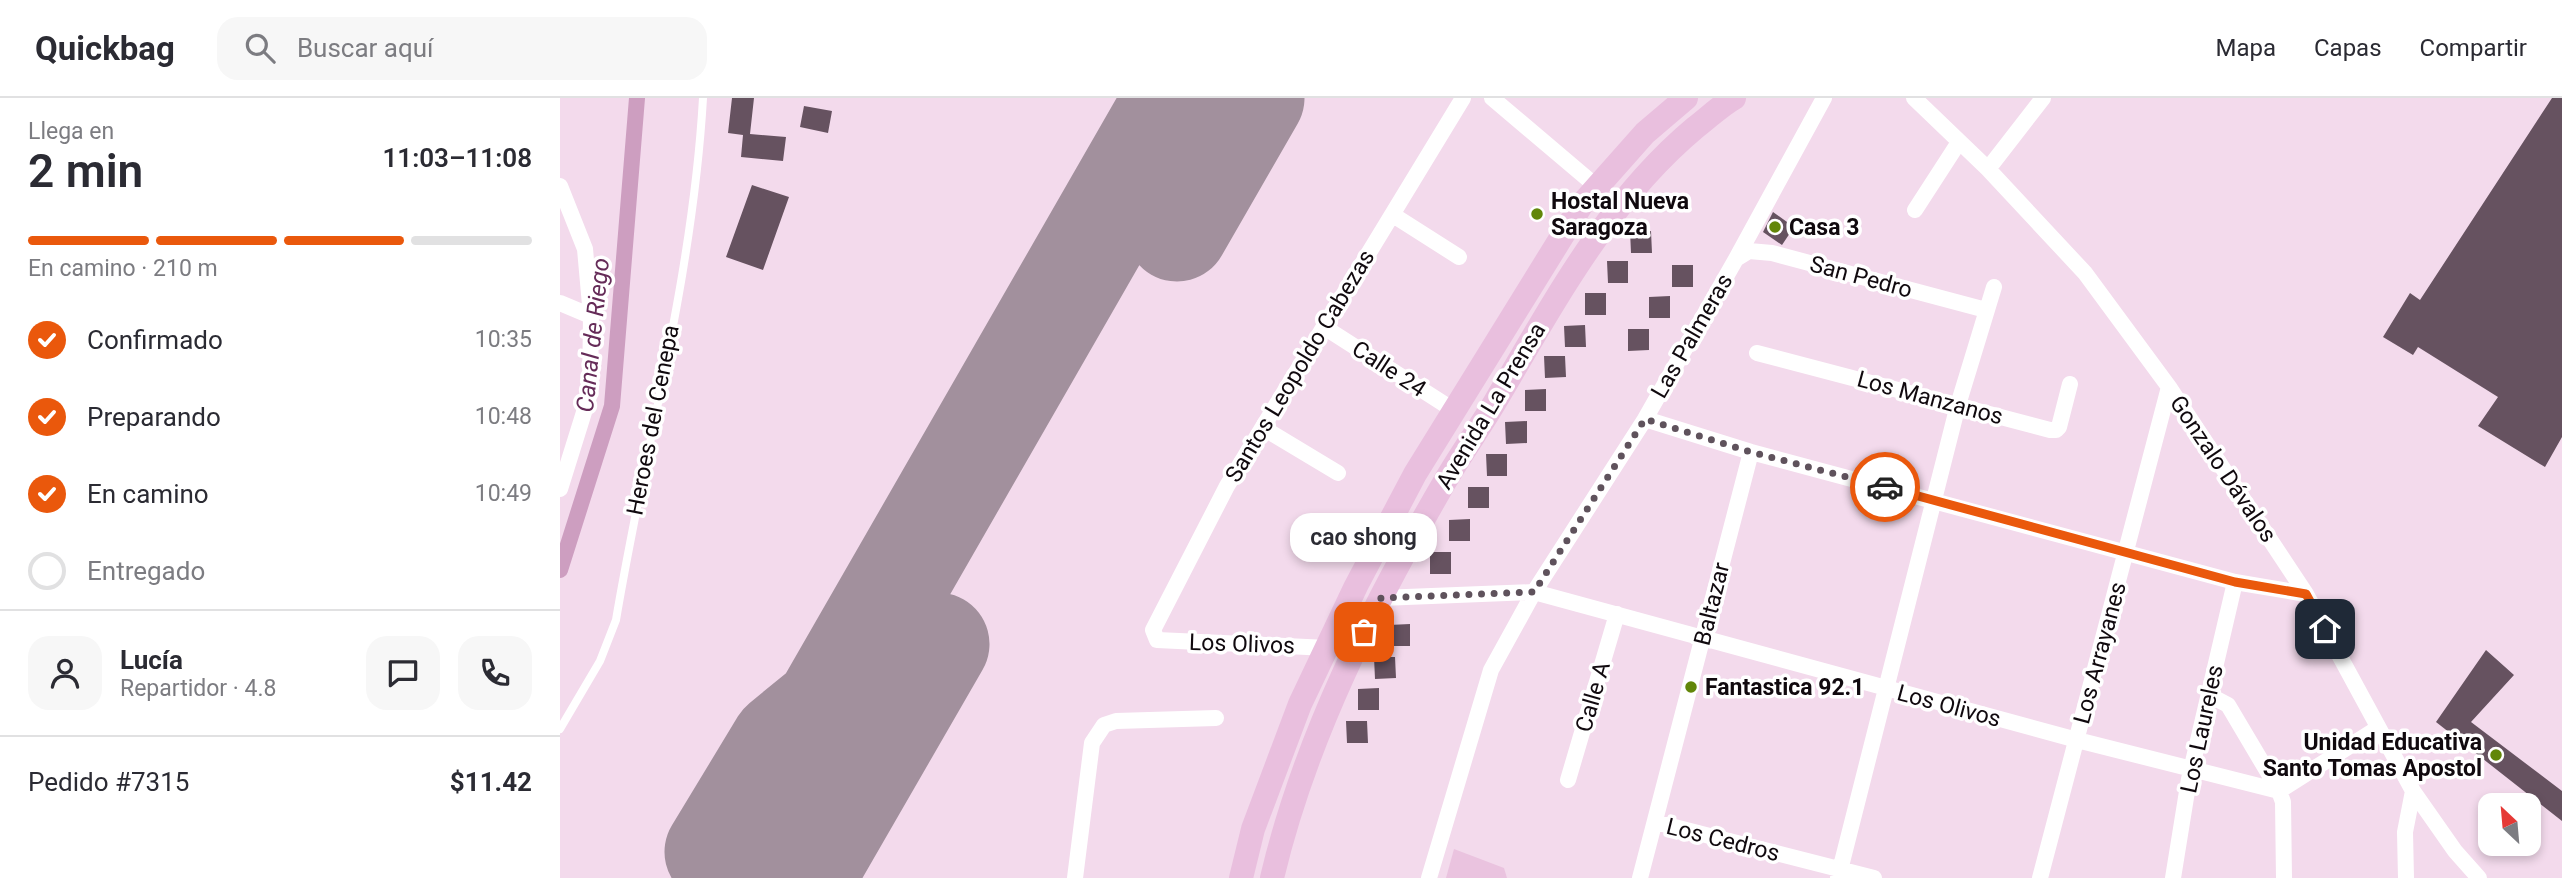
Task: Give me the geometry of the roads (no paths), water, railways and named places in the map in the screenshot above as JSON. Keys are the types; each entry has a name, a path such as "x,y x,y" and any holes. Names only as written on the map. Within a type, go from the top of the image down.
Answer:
{"main road":[{"name":"Avenida La Prensa","path":"1241,878 1253,829 1300,704 1356,586 1415,474 1523,297 1596,186 1645,133 1686,98"},
{"name":"Avenida La Prensa","path":"1272,878 1283,832 1328,708 1381,598 1445,482 1550,307 1609,217 1668,150 1734,98"}],"street":[{"name":"Santos Leopoldo Cabezas","path":"1157,640 1153,630 1227,486 1463,98"},
{"path":"1492,98 1596,186"},
{"name":"Las Palmeras","path":"1429,878 1491,670 1534,592 1645,419 1824,98"},
{"name":"Gonzalo Dávalos","path":"1914,98 1988,169 2085,273 2169,387 2306,594 2413,792 2455,851 2479,878"},
{"path":"1988,169 2043,98"},
{"path":"1914,210 1959,142"},
{"path":"560,186 584,249 591,316 590,393 560,489"},
{"path":"1393,215 1459,257"},
{"name":"San Pedro","path":"1737,258 1749,251 1772,253 1986,310"},
{"path":"1839,873 1958,405 1994,287"},
{"path":"560,303 591,316"},
{"name":"Calle 24","path":"1324,327 1455,411"},
{"name":"Los Manzanos","path":"1757,354 2056,430 2070,384"},
{"name":"Los Arrayanes","path":"2040,878 2169,387"},
{"path":"1645,419 1751,452 2235,582 2306,594"},
{"path":"1263,428 1338,473"},
{"name":"Baltazar","path":"1640,878 1751,452"},
{"name":"Los Laureles","path":"2173,878 2193,769 2235,582"},
{"name":"Los Olivos","path":"1381,598 1534,592 1886,689 2279,791"},
{"name":"Calle A","path":"1568,780 1617,614"},
{"name":"Los Olivos","path":"1157,640 1328,648"},
{"path":"2209,695 2228,705 2279,791 2283,802 2284,878"},
{"path":"1075,878 1092,743 1104,725 1116,721 1216,718"},
{"path":"2279,791 2378,728"},
{"path":"2406,878 2405,832 2413,792"},
{"name":"Los Cedros","path":"1655,822 1839,873 1874,878"}],"lane":[{"name":"Heroes del Cenepa","path":"560,729 600,661 616,620 688,237 703,98"}],"waterway":[{"name":"Canal de Riego","path":"560,570 612,406 637,98"}],"place":[{"name":"Hostal Nueva Saragoza","path":"1537,214"},
{"name":"Casa 3","path":"1775,227"},
{"name":"cao shong","path":"1364,632"},
{"name":"Fantastica 92.1","path":"1691,687"},
{"name":"Unidad Educativa Santo Tomas Apostol","path":"2496,755"}]}
